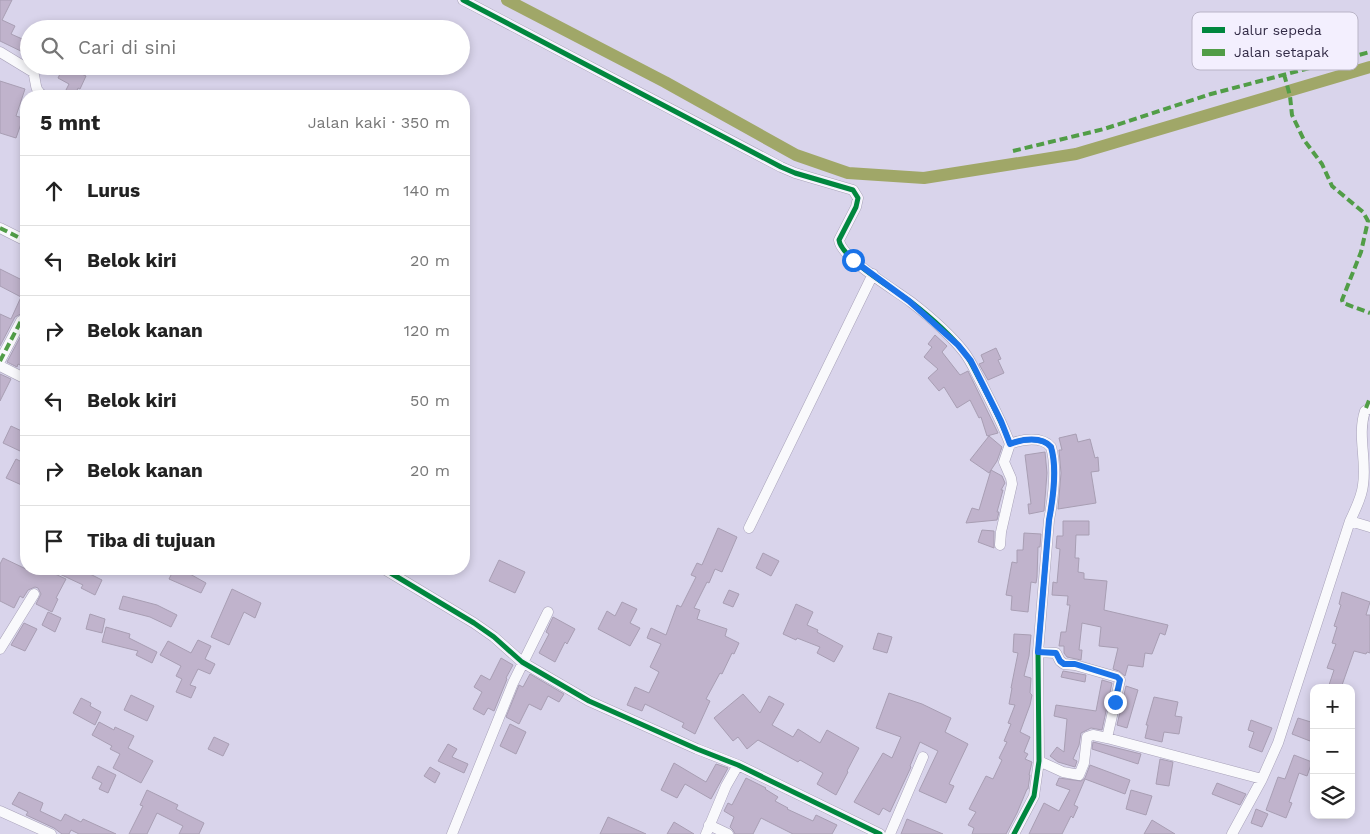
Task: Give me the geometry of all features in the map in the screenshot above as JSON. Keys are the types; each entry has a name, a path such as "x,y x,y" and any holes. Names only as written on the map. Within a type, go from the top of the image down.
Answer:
{"street":[{"path":"463,0 795,174 853,190 858,198 856,207 839,243 853,260 923,312 965,353 971,361 1001,421 1010,444 1004,462 1012,484 1001,532 1000,545"},
{"path":"0,52 20,64"},
{"path":"34,75 36,90"},
{"path":"0,228 20,238"},
{"path":"750,528 873,274"},
{"path":"0,362 20,323"},
{"path":"0,366 20,377"},
{"path":"1232,834 1262,779 1278,742 1363,484 1361,439 1365,411 1370,408"},
{"path":"1010,444 1029,439 1046,442 1051,447 1052,452 1052,506 1049,520 1038,652 1039,761 1034,796 1014,834"},
{"path":"1350,521 1370,527"},
{"path":"394,575 474,623 494,637 522,662 549,679 603,707 738,765 880,834"},
{"path":"0,649 34,594"},
{"path":"452,834 522,662 548,612"},
{"path":"1038,652 1056,653 1064,664 1075,664 1120,678 1108,738"},
{"path":"1039,761 1071,775 1079,775 1084,763 1087,737 1093,735 1262,779"},
{"path":"890,834 924,756"},
{"path":"728,834 708,829 726,786 738,765"},
{"path":"0,811 51,834"}],"building":[{"path":"0,0 12,0 2,20 15,26 11,34 20,38 20,51 0,41"},
{"path":"60,75 86,76 80,89 78,88 77,90 66,90 69,84 58,78"},
{"path":"0,81 25,89 20,90 20,104 16,116 20,117 20,127 16,138 0,133"},
{"path":"0,269 20,279 20,296 0,286"},
{"path":"20,299 20,314 15,317 0,346 0,314 11,319"},
{"path":"935,335 947,346 942,352 960,375 968,371 998,433 987,436 981,417 979,418 970,400 957,408 944,387 939,391 928,378 938,369 924,357 932,347 928,344"},
{"path":"20,337 20,365 18,364 17,367 7,362"},
{"path":"996,348 1001,359 998,360 1004,373 988,380 979,364 984,362 981,355"},
{"path":"0,374 11,379 0,401"},
{"path":"11,426 20,430 20,451 3,443"},
{"path":"1076,434 1078,442 1090,439 1095,458 1098,457 1099,471 1091,472 1096,503 1058,509 1061,473 1059,450 1062,450 1059,438"},
{"path":"989,436 1002,447 997,461 989,473 970,460"},
{"path":"1045,452 1047,473 1044,511 1029,514 1028,504 1031,504 1025,455"},
{"path":"16,459 20,461 20,484 6,478"},
{"path":"991,470 1002,476 1005,483 1001,490 1003,490 997,512 999,512 997,520 966,523 972,508 979,510"},
{"path":"1063,521 1089,521 1089,535 1076,535 1075,558 1079,558 1078,572 1084,573 1084,579 1107,581 1104,610 1168,625 1165,635 1160,633 1152,654 1145,653 1143,667 1128,665 1125,676 1113,669 1118,648 1099,646 1101,627 1082,623 1079,650 1082,650 1081,660 1067,657 1064,653 1064,646 1059,646 1061,632 1066,632 1070,605 1067,605 1068,596 1052,595 1053,582 1057,583 1060,549 1056,548 1057,536 1063,536"},
{"path":"718,528 737,537 722,572 715,569 694,608 700,610 697,619 727,629 725,636 739,643 706,699 710,701 695,734 682,727 684,723 645,704 642,711 627,705 635,687 649,693 659,672 650,667 661,644 647,638 651,628 666,635 677,605 681,607 696,577 691,575 697,563 702,565"},
{"path":"982,530 994,531 994,548 978,542"},
{"path":"1024,533 1041,534 1040,547 1038,547 1036,583 1031,582 1028,612 1011,610 1012,596 1006,595 1012,562 1017,563 1017,550 1023,550"},
{"path":"763,553 779,561 771,576 756,568"},
{"path":"3,558 20,566 20,575 57,575 66,579 56,598 58,599 52,612 36,604 41,594 38,588 35,587 28,590 23,598 20,596 14,608 0,601 0,564"},
{"path":"499,560 525,572 515,593 489,581"},
{"path":"62,575 92,575 102,580 95,595 81,588 83,585"},
{"path":"171,575 192,575 206,583 201,593 169,579"},
{"path":"232,589 261,603 255,618 244,612 229,645 211,637"},
{"path":"729,590 739,594 733,607 723,603"},
{"path":"1342,592 1370,602 1366,615 1370,615 1370,653 1354,651 1342,684 1329,684 1334,670 1327,668 1336,644 1332,643 1337,627 1334,626 1341,605 1339,604"},
{"path":"123,596 157,605 177,615 171,627 150,617 119,609"},
{"path":"622,602 637,609 630,623 640,628 630,646 598,629 607,611 615,616"},
{"path":"796,604 813,612 807,625 843,646 834,662 817,653 820,647 783,634"},
{"path":"48,612 61,618 55,632 42,625"},
{"path":"90,614 105,619 102,633 86,629"},
{"path":"553,617 575,629 567,644 565,642 555,662 539,653 549,634 546,632"},
{"path":"24,623 37,629 25,651 11,645"},
{"path":"106,627 130,634 129,638 157,652 152,663 136,655 138,651 102,642"},
{"path":"878,633 892,637 887,653 873,649"},
{"path":"1014,634 1031,635 1029,656 1024,676 1031,678 1030,693 1032,695 1020,732 1030,737 1024,752 1028,754 1025,759 1032,762 1028,789 1006,834 972,834 974,828 968,825 976,812 969,809 986,776 993,779 1002,760 999,758 1007,742 1004,741 1011,724 1008,723 1015,705 1009,704 1018,653 1013,652"},
{"path":"198,640 211,646 205,659 215,664 210,674 198,669 190,685 196,687 191,698 176,692 182,679 176,676 181,666 160,655 168,641 191,653"},
{"path":"501,658 513,665 506,678 494,711 488,708 484,715 473,709 482,692 474,687 481,675 490,680"},
{"path":"1063,671 1086,675 1085,682 1061,677"},
{"path":"530,674 564,694 559,702 548,696 541,710 529,704 519,724 506,717 519,685 523,687"},
{"path":"1102,680 1112,683 1102,730 1091,728 1081,733 1079,745 1073,759 1077,761 1075,767 1058,762 1050,756 1057,747 1064,752 1067,719 1054,716 1056,705 1096,711"},
{"path":"1126,686 1138,690 1127,728 1117,725"},
{"path":"889,693 922,704 951,718 945,732 968,744 949,784 954,786 946,803 919,791 938,751 920,742 911,767 890,812 883,808 879,815 854,802 883,753 892,758 901,737 876,728"},
{"path":"743,694 760,713 769,696 784,704 772,725 793,737 798,729 820,743 827,730 859,748 836,795 817,784 823,773 800,760 798,762 758,740 747,749 738,737 733,741 714,718"},
{"path":"131,695 154,706 147,721 124,710"},
{"path":"1154,697 1178,702 1175,716 1182,717 1179,734 1164,732 1162,742 1145,738 1148,725 1146,725"},
{"path":"81,698 91,703 90,706 101,712 95,725 73,713"},
{"path":"1298,718 1310,722 1310,741 1292,734"},
{"path":"1251,720 1272,728 1262,752 1249,747 1254,732 1248,730"},
{"path":"99,722 114,730 115,727 134,736 128,748 153,761 141,783 113,768 120,754 110,749 112,746 92,735"},
{"path":"510,724 526,732 516,754 500,746"},
{"path":"214,737 229,744 223,756 208,749"},
{"path":"1093,742 1141,754 1138,764 1092,749"},
{"path":"448,744 457,749 452,757 468,764 464,773 438,761"},
{"path":"1294,755 1310,761 1307,776 1299,773 1289,802 1292,803 1286,818 1266,810 1278,777 1285,779"},
{"path":"1160,759 1173,762 1169,786 1156,784"},
{"path":"674,763 706,782 716,764 728,768 711,799 685,784 677,798 661,790"},
{"path":"1090,765 1130,780 1125,794 1085,779 1074,805 1078,807 1062,834 1029,834 1044,803 1059,811 1070,790 1056,785 1059,778 1081,781 1085,778"},
{"path":"98,766 116,775 108,793 99,789 102,783 92,778"},
{"path":"430,767 440,773 435,783 424,776"},
{"path":"746,778 766,788 778,797 775,801 787,809 813,821 816,815 837,825 832,834 793,834 761,818 753,834 735,834 730,827 734,817 724,811 728,803 732,805"},
{"path":"1217,783 1246,794 1240,805 1212,794"},
{"path":"147,790 178,805 176,809 204,823 199,834 179,834 183,826 157,813 147,834 129,834 143,806 140,805"},
{"path":"1131,790 1152,796 1146,815 1126,809"},
{"path":"19,792 43,803 40,811 61,821 65,814 81,822 83,819 116,834 79,834 71,830 69,834 62,834 54,828 26,815 28,812 12,804"},
{"path":"1256,809 1268,814 1262,827 1251,823"},
{"path":"608,817 646,834 600,834"},
{"path":"907,819 943,834 901,834"},
{"path":"1152,820 1175,834 1144,834"},
{"path":"674,822 694,834 667,834"}],"waterway":[{"path":"507,0 665,82 796,155 848,173 924,178 1076,154 1370,67"}],"marked path":[{"path":"1358,55 1370,52"},
{"path":"1013,151 1104,129 1211,94 1302,70"},
{"path":"1284,74 1290,96 1292,115 1304,140 1322,164 1332,186 1363,212 1368,221 1361,252 1342,300 1343,303 1370,313"},
{"path":"0,228 20,238"},
{"path":"0,361 20,323"},
{"path":"1366,408 1370,398"}],"cycle path":[{"path":"463,0 781,167 853,190 858,198 856,207 839,240 842,247 858,264 925,313 958,345 973,366 1010,444 1032,439 1042,441 1051,447 1054,464 1054,483 1038,652 1039,761 1034,796 1014,834"},
{"path":"394,575 474,623 494,637 522,662 589,701 738,765 880,834"}],"route":[{"path":"853,260 923,312 958,345 971,361 1001,421 1010,444 1029,439 1046,442 1051,447 1053,472 1052,506 1049,520 1038,652 1056,653 1064,664 1075,664 1120,678 1115,702"}]}
